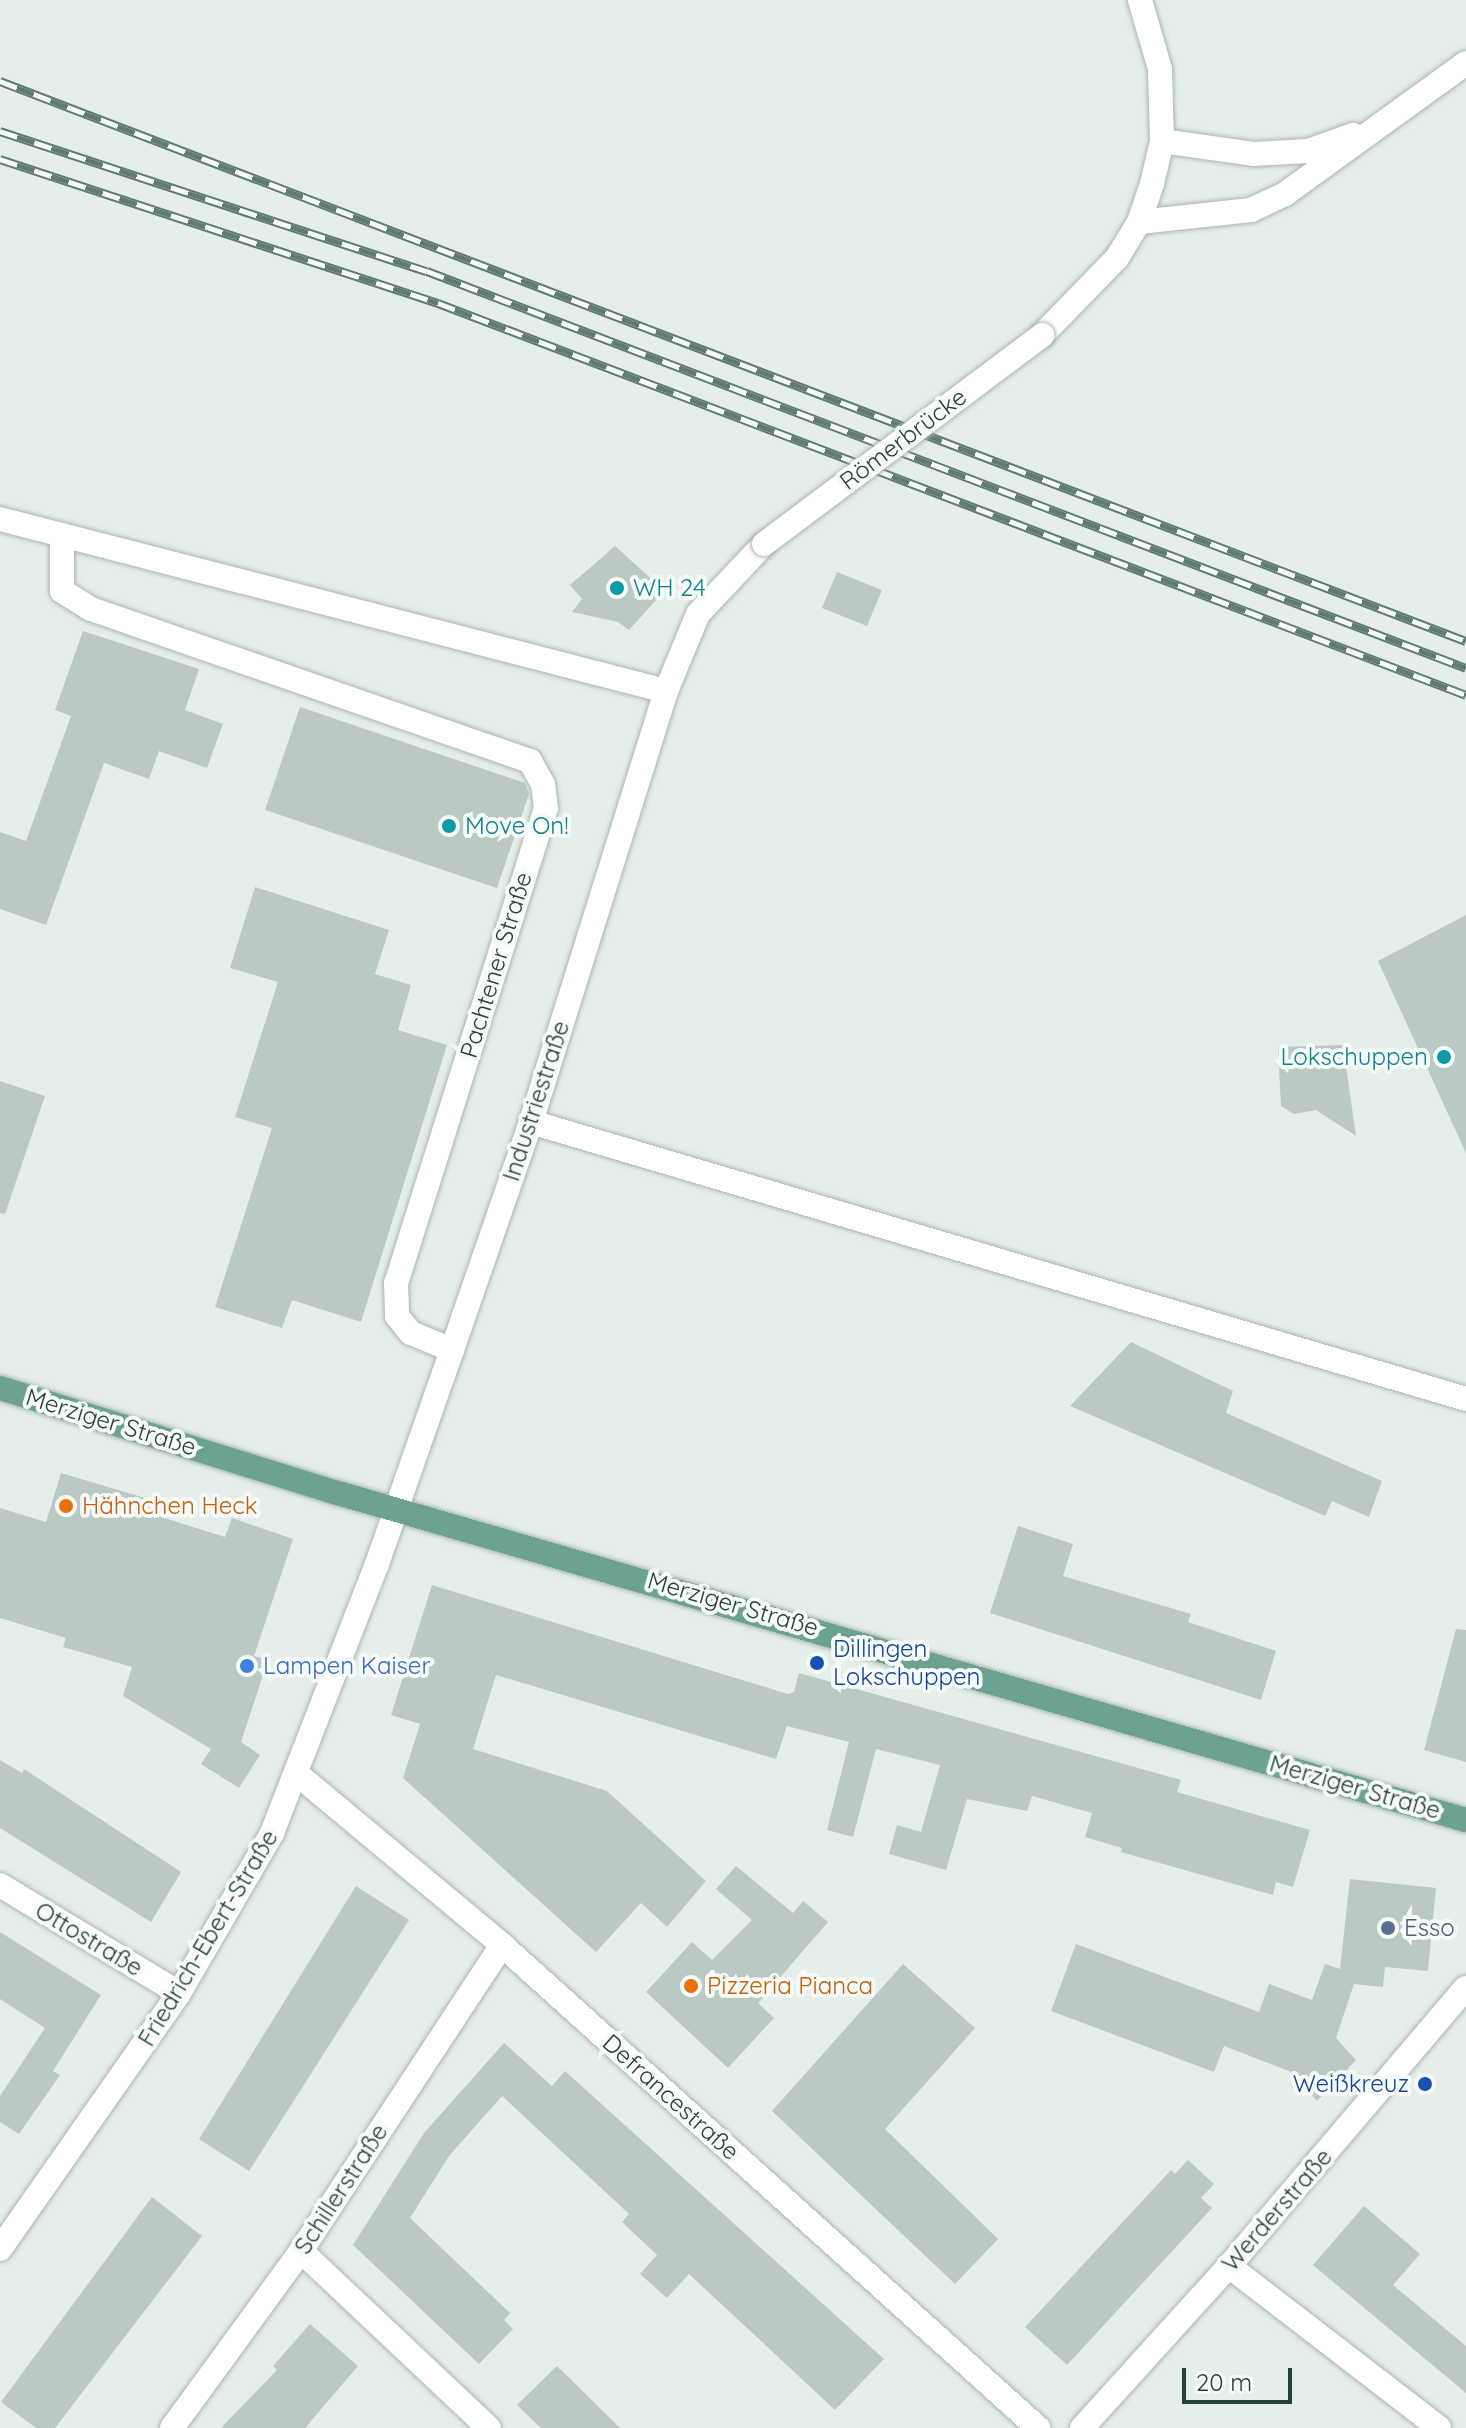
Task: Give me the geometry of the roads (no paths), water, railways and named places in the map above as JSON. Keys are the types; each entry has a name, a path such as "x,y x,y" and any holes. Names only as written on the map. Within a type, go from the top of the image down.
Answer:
{"main road":[{"name":"Merziger Straße","path":"0,1388 397,1509 1466,1820"}],"street":[{"path":"1140,0 1160,69 1162,141 1139,222 1251,210 1285,194 1466,63"},
{"path":"1162,141 1253,154 1308,151 1378,126"},
{"name":"Römerbrücke","path":"666,691 698,614 764,544 1042,335 1091,289 1139,222"},
{"path":"0,519 666,691"},
{"name":"Pachtener Straße","path":"62,535 62,591 91,609 530,761 543,784 546,808 396,1283 397,1316 411,1333 452,1350"},
{"name":"Industriestraße","path":"397,1509 531,1122 666,691"},
{"path":"531,1122 1466,1399"},
{"name":"Friedrich-Ebert-Straße","path":"0,2249 179,1993 265,1846 297,1774 397,1509"},
{"name":"Defrancestraße","path":"297,1774 502,1945 1038,2428"},
{"name":"Ottostraße","path":"0,1885 179,1993"},
{"name":"Schillerstraße","path":"172,2428 301,2251 502,1945"},
{"name":"Werderstraße","path":"1082,2428 1229,2266 1466,1988"},
{"path":"301,2251 489,2428"},
{"path":"1229,2266 1439,2428"}],"railway":[{"path":"0,81 1466,641"},
{"path":"0,131 427,271 1466,668"},
{"path":"0,159 438,303 1466,695"}],"place":[{"name":"WH 24","path":"617,588"},
{"name":"Move On!","path":"449,826"},
{"name":"Lokschuppen","path":"1444,1057"},
{"name":"Hähnchen Heck","path":"66,1506"},
{"name":"Dillingen Lokschuppen","path":"817,1663"},
{"name":"Lampen Kaiser","path":"247,1666"},
{"name":"Esso","path":"1388,1928"},
{"name":"Pizzeria Pianca","path":"691,1986"},
{"name":"Weißkreuz","path":"1425,2084"}]}
